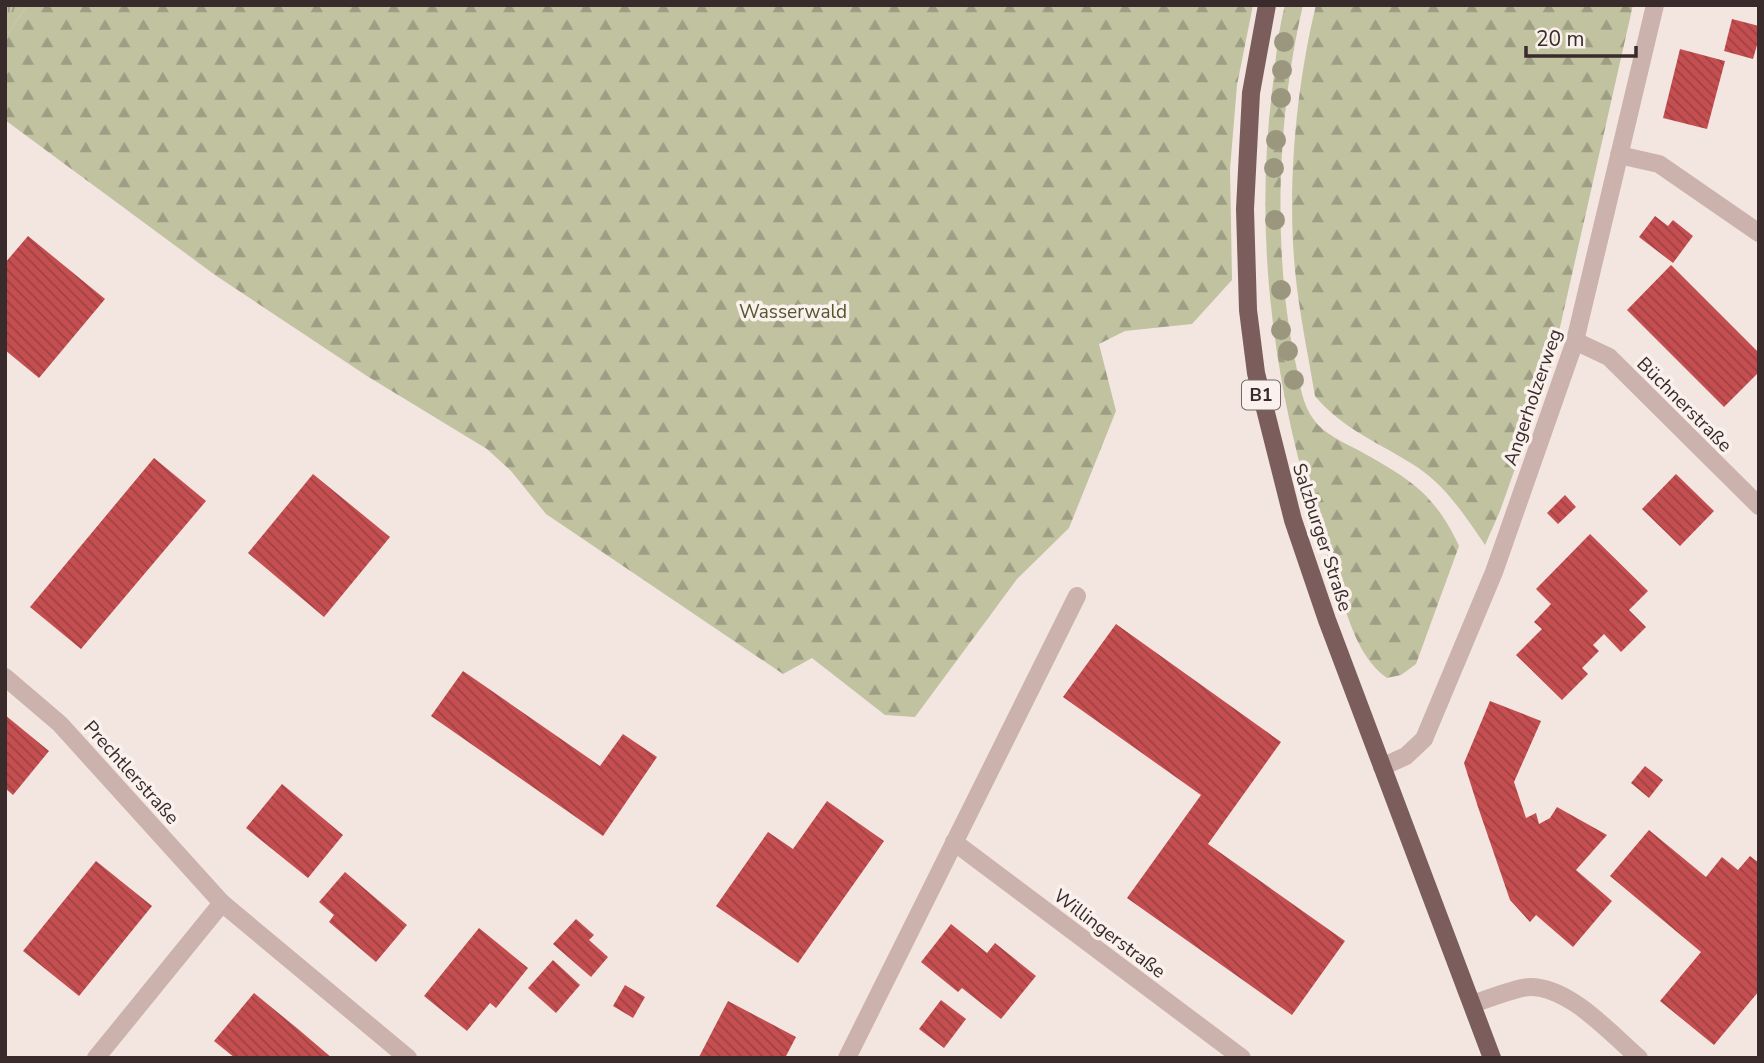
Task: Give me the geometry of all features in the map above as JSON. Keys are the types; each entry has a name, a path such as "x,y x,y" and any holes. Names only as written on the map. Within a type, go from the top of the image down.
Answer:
{"main road":[{"name":"Salzburger Straße","path":"1267,5 1251,93 1245,209 1248,310 1256,373 1293,520 1381,767 1492,1058"}],"street":[{"name":"Angerholzerweg","path":"1381,767 1406,756 1424,739 1494,572 1575,341 1654,5"},
{"path":"1619,155 1658,164 1759,233"},
{"name":"Büchnerstraße","path":"1575,341 1609,357 1759,506"},
{"path":"846,1058 1077,596"},
{"name":"Prechtlerstraße","path":"5,677 60,724 222,903 408,1058"},
{"name":"Willingerstraße","path":"954,842 1242,1058"},
{"path":"96,1058 222,903"},
{"path":"1472,1004 1529,986 1557,993 1578,1005 1639,1058"}],"green space":[{"path":"5,5 27,5 8,34 5,34"},
{"name":"Wasserwald","path":"27,5 1253,5 1237,85 1230,169 1232,280 1192,324 1125,331 1099,344 1116,411 1069,528 1017,579 915,717 885,715 812,658 783,674 546,514 511,471 487,449 367,376 215,275 5,120 5,34 8,34"},
{"path":"1285,5 1303,5 1294,47 1283,138 1281,231 1288,322 1304,401 1310,414 1323,429 1418,488 1440,512 1459,546 1416,664 1401,675 1387,678 1367,657 1353,632 1314,516 1284,395 1274,333 1265,209 1267,147"},
{"path":"1316,5 1633,5 1551,367 1500,511 1485,545 1437,483 1417,467 1337,418 1315,396 1297,286 1292,205 1298,103"}],"building":[{"path":"1732,19 1759,26 1759,38 1753,59 1724,51"},
{"path":"1680,49 1725,61 1707,129 1663,118"},
{"path":"1655,216 1668,226 1673,220 1693,236 1673,263 1639,237"},
{"path":"28,236 105,299 39,378 5,350 5,263"},
{"path":"1671,265 1759,353 1759,372 1724,407 1627,310"},
{"path":"154,458 206,501 81,649 30,607"},
{"path":"313,474 390,537 324,617 248,553"},
{"path":"1676,474 1714,511 1680,546 1642,509"},
{"path":"1565,495 1576,507 1558,524 1547,513"},
{"path":"1590,534 1648,591 1629,610 1646,627 1621,652 1604,634 1593,645 1599,651 1582,668 1588,674 1562,700 1516,655 1542,629 1534,622 1551,604 1536,589"},
{"path":"1116,624 1281,742 1208,844 1345,941 1292,1015 1127,898 1201,795 1063,697"},
{"path":"463,671 600,766 623,734 657,757 603,836 431,716"},
{"path":"1490,701 1541,721 1514,782 1526,818 1536,813 1539,824 1550,818 1557,807 1607,835 1576,870 1612,901 1573,947 1536,915 1530,922 1510,900 1478,807 1464,763"},
{"path":"5,715 49,751 13,795 5,788"},
{"path":"1645,766 1663,780 1649,798 1631,783"},
{"path":"282,784 343,835 308,878 246,828"},
{"path":"827,801 884,841 798,963 716,906 768,832 793,849"},
{"path":"1649,830 1706,877 1722,857 1738,870 1750,856 1759,863 1759,991 1714,1045 1660,1001 1701,952 1610,876"},
{"path":"96,861 152,906 79,996 23,951"},
{"path":"345,872 407,925 376,962 329,922 334,915 319,902"},
{"path":"576,919 594,935 589,940 608,957 591,977 553,944"},
{"path":"951,924 987,953 995,943 1036,976 1001,1019 962,988 958,992 921,962"},
{"path":"479,928 528,968 496,1008 490,1003 467,1031 424,996"},
{"path":"553,960 580,985 556,1013 528,988"},
{"path":"625,985 645,997 633,1018 613,1006"},
{"path":"254,993 332,1058 235,1058 214,1041"},
{"path":"941,1000 966,1019 944,1048 919,1029"},
{"path":"728,1001 796,1037 785,1058 699,1057"}]}
